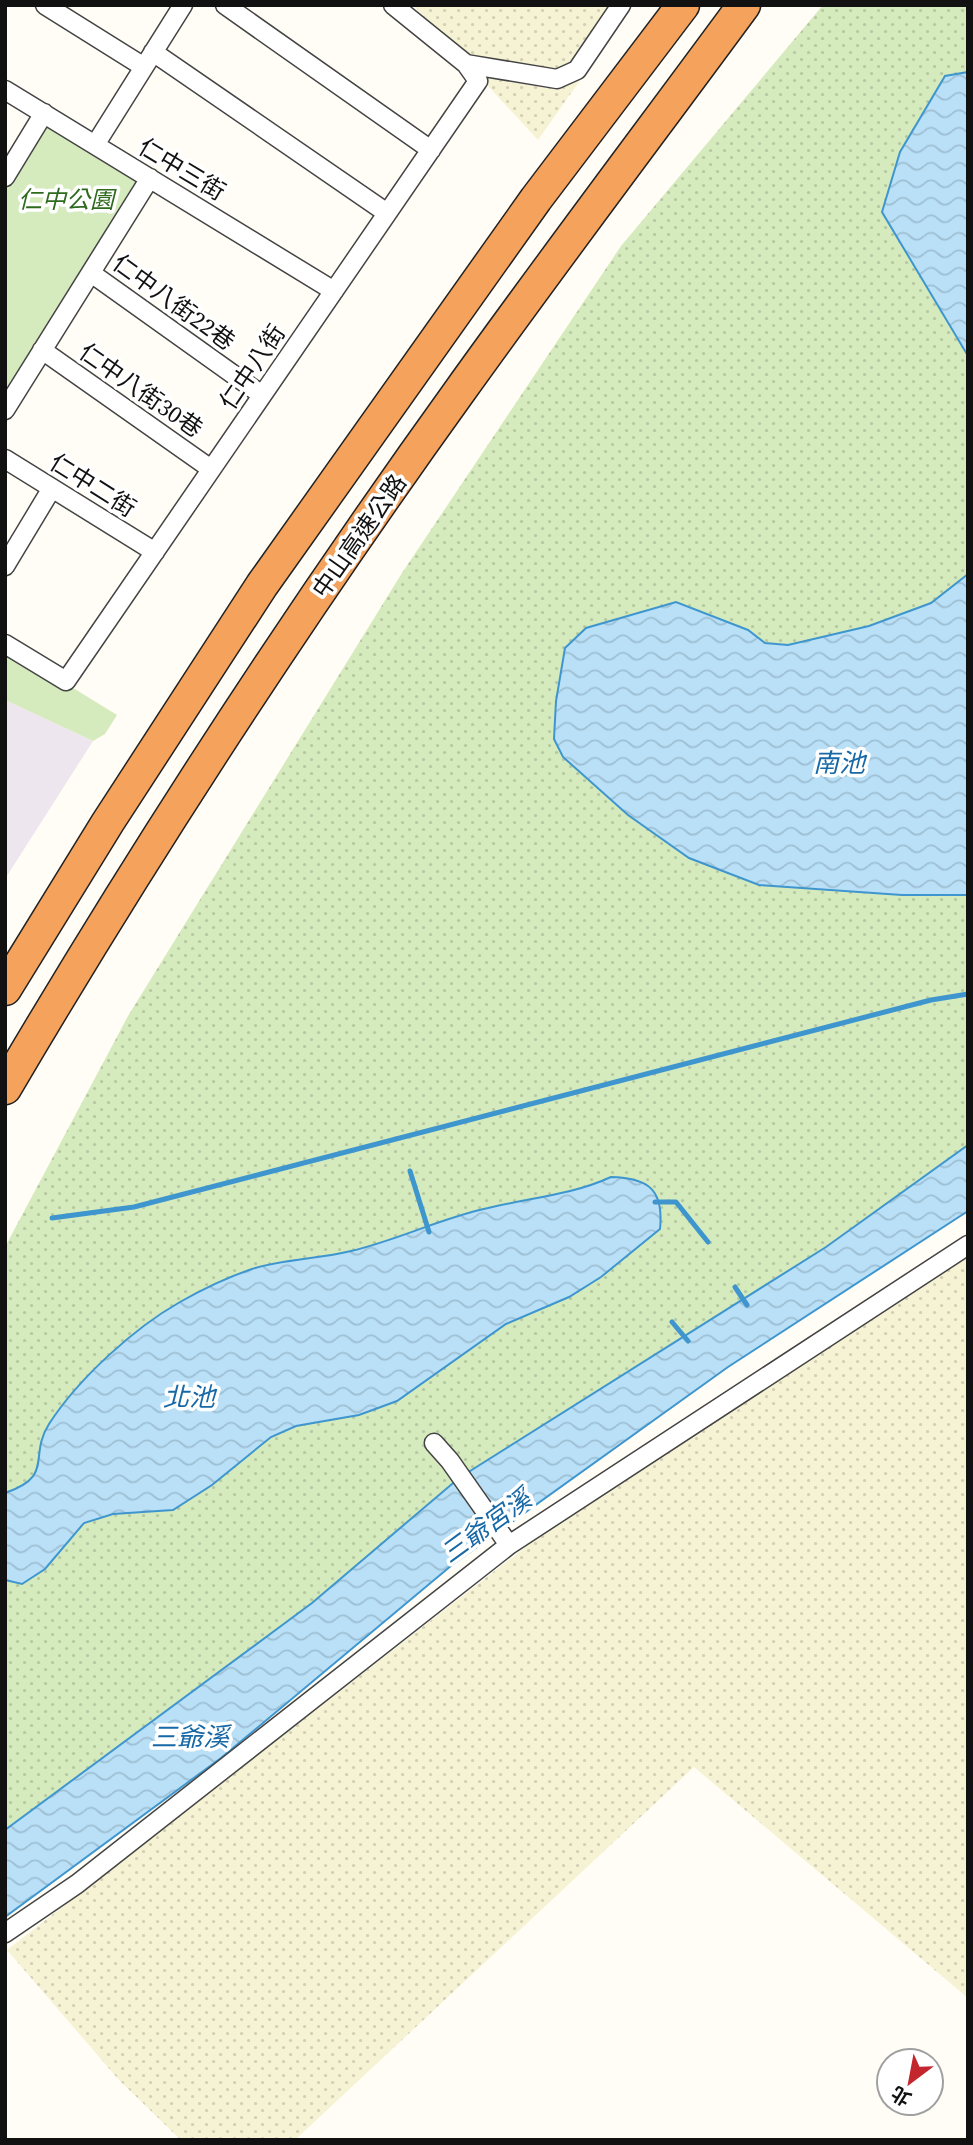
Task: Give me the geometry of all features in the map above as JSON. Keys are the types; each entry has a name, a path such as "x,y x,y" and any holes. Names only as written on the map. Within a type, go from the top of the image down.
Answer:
{"highway":[{"path":"9,981 262,585 528,210 683,5"},
{"name":"中山高速公路","path":"5,1088 152,847 306,612 473,373 744,5"}],"street":[{"path":"45,5 149,60 387,213"},
{"path":"95,145 183,5"},
{"path":"225,5 430,150"},
{"path":"393,5 466,64 557,79 577,70 621,5"},
{"name":"仁中八街","path":"5,644 66,681 478,81 466,64"},
{"name":"仁中三街","path":"5,90 334,291"},
{"path":"5,177 44,113"},
{"path":"5,410 150,178"},
{"name":"仁中八街22巷","path":"91,273 262,395"},
{"name":"仁中八街30巷","path":"42,350 211,469"},
{"name":"仁中二街","path":"5,459 155,552"},
{"path":"5,566 52,488"},
{"path":"5,1933 78,1884 506,1540 968,1245"},
{"path":"434,1443 450,1461 506,1540"}],"shaded area":[{"path":"413,5 633,5 538,140"},
{"path":"5,700 93,741 5,879"},
{"path":"968,1256 968,1998 694,1767 295,2140 181,2140 119,2080 7,1950 532,1542"}],"green space":[{"path":"823,5 968,5 968,1145 826,1247 459,1478 312,1603 5,1830 5,1247 128,1016 402,573 621,246"},
{"name":"仁中公園","path":"44,113 150,178 5,410 5,177"},
{"path":"5,646 117,715 105,734 93,741 5,700"}],"water":[{"path":"968,72 968,356 882,212 900,152 945,76"},
{"name":"南池","path":"968,574 968,895 902,895 759,885 689,858 628,815 563,757 554,739 556,701 565,648 586,628 676,602 748,630 765,643 788,645 869,626 931,603"},
{"name":"三爺溪","path":"968,1145 968,1211 728,1367 452,1565 221,1758 5,1917 5,1830 312,1603 459,1478 826,1247"},
{"name":"北池","path":"611,1177 635,1180 651,1188 659,1204 660,1229 601,1277 569,1297 506,1324 397,1401 359,1415 296,1426 271,1437 212,1485 173,1510 113,1514 84,1523 45,1569 22,1584 5,1580 5,1493 30,1480 38,1464 40,1446 49,1424 75,1390 126,1340 162,1313 207,1288 252,1269 351,1251 471,1212 566,1192"}],"waterway":[{"path":"52,1218 134,1207 931,1000 968,994"},
{"path":"410,1171 429,1232"},
{"path":"655,1202 676,1202 708,1242"},
{"path":"735,1287 747,1305"},
{"path":"672,1322 688,1341"}],"water label":[{"name":"三爺宮溪","path":"486,1526"}]}
